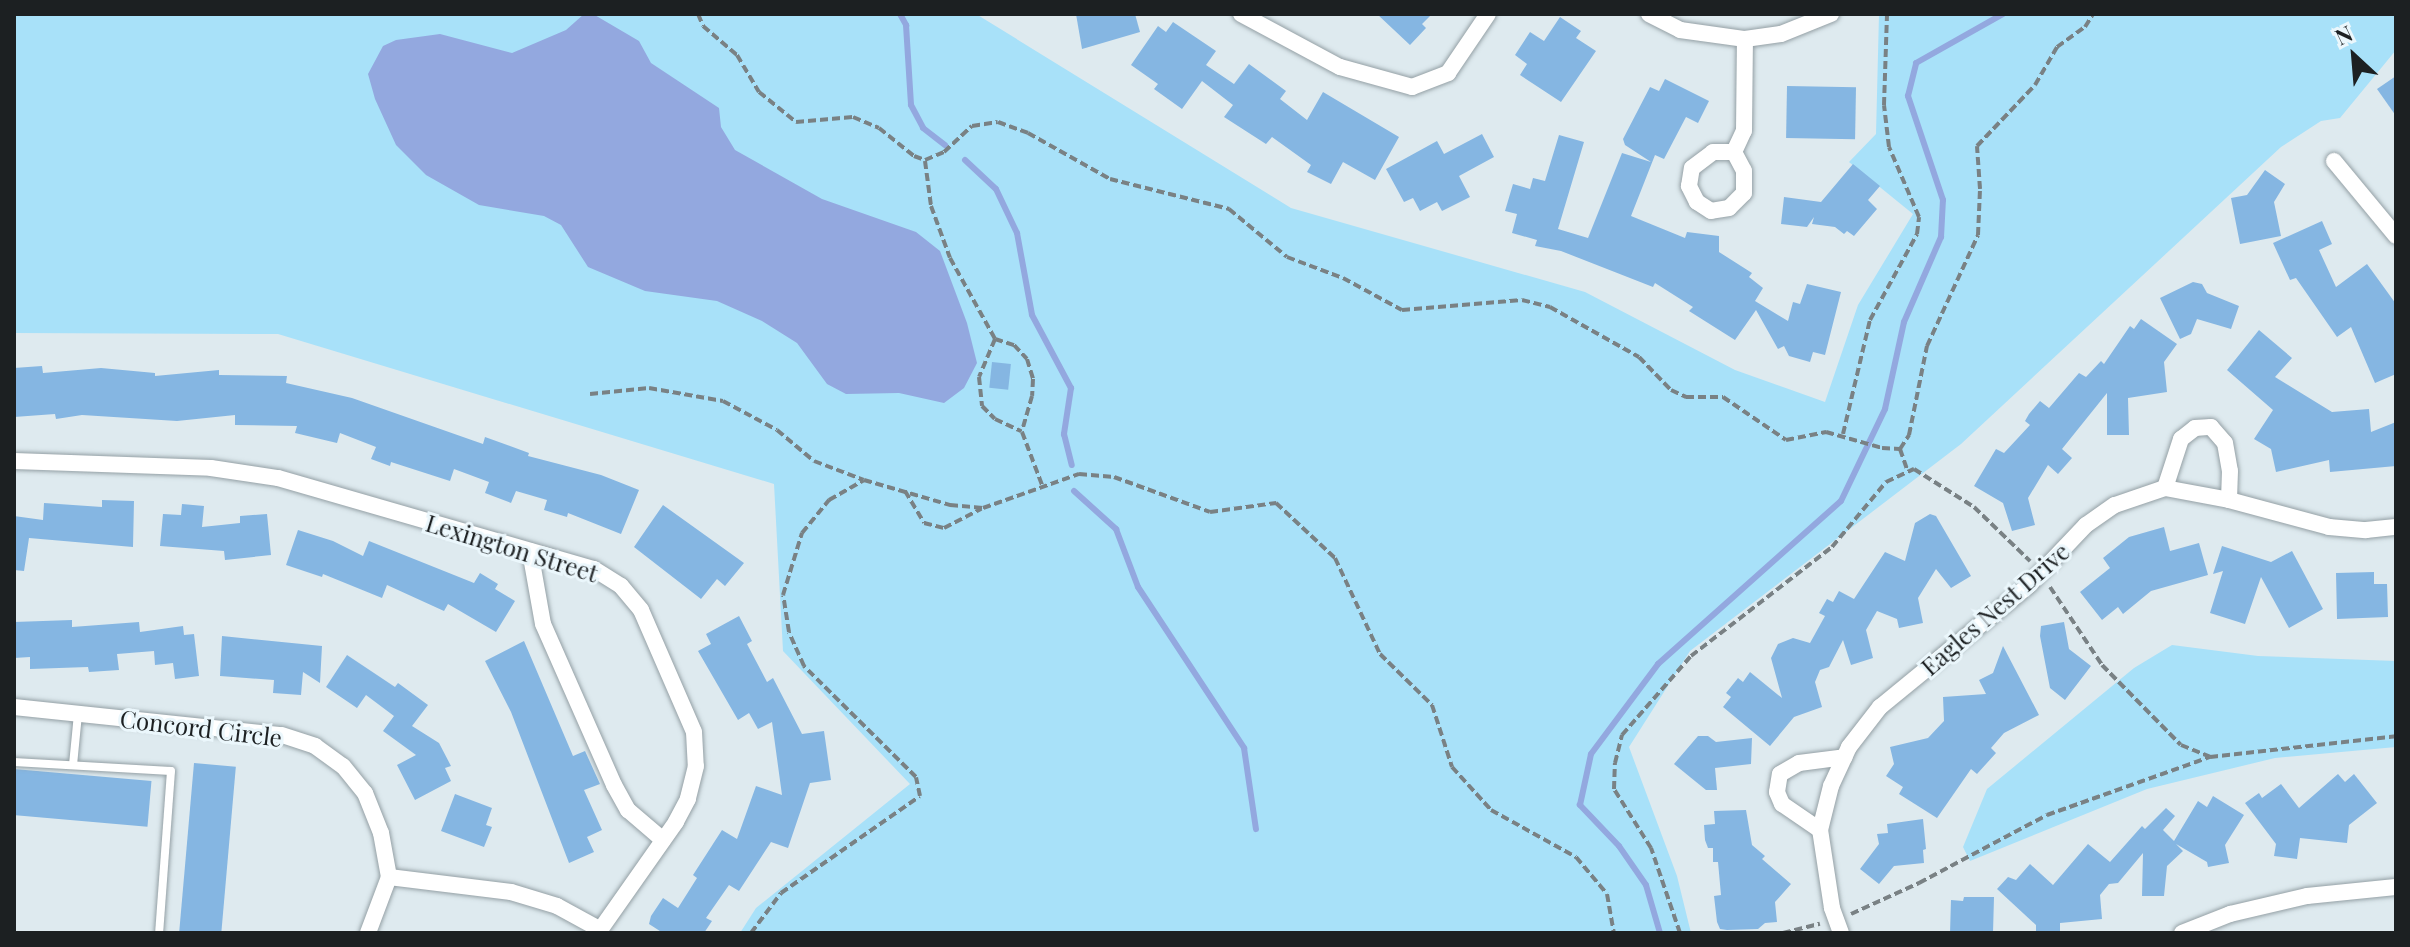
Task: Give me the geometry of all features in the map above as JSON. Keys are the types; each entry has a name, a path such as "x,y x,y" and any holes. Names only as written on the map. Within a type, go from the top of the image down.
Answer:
{"street":[{"path":"1241,14 1340,67 1412,87 1448,73 1488,14"},
{"path":"1649,14 1680,30 1745,39 1781,34 1831,14"},
{"path":"1734,152 1744,131 1745,39"},
{"path":"2334,161 2396,236"},
{"path":"2165,488 2181,439 2195,428 2211,427 2225,443 2230,471 2229,500"},
{"name":"Lexington Street","path":"14,461 211,468 278,478 594,569 621,586 641,610 694,732 696,766 688,799 663,840 598,931"},
{"name":"Eagles Nest Drive","path":"1839,927 1822,856 1820,830 1831,786 1845,757 1880,707 2042,573 2086,525 2115,505 2165,488 2229,500 2329,527 2366,530 2396,527"},
{"path":"530,551 543,624 607,771 628,810 663,840"},
{"name":"Concord Circle","path":"14,707 282,735 315,746 343,766 365,793 381,833 389,877"},
{"path":"1820,830 1782,804 1777,792 1780,774 1799,763 1845,757"},
{"path":"368,933 389,877 511,892 557,906 598,931"},
{"path":"2182,933 2230,914 2307,896 2396,887"}],"lane":[{"path":"73,765 78,713"},
{"path":"14,762 171,771 159,933"}],"path":[{"path":"698,14 703,26 737,55 759,92 796,122 853,117 879,128 914,156 925,160 944,152 972,126 998,122 1028,133 1110,179 1229,209 1287,257 1343,278 1402,310 1522,300 1550,307 1639,357 1671,390 1686,397 1723,397 1786,440 1826,432 1843,434 1882,448 1900,449"},
{"path":"1843,434 1870,320 1917,234 1919,217 1889,147 1884,105 1887,14"},
{"path":"1900,449 1909,435 1927,346 1978,235 1980,189 1977,146 2035,85 2057,47 2085,27 2093,14"},
{"path":"925,160 931,206 950,258 995,339 1014,345 1027,359 1033,379 1032,396 1022,432 1042,485"},
{"path":"995,339 979,377 982,406 995,419 1022,432"},
{"path":"590,394 649,388 723,401 777,430 814,461 864,480 904,489 950,505 983,508"},
{"path":"1900,449 1908,472"},
{"path":"1680,933 1651,848 1614,789 1615,763 1622,735 1691,656 1832,547 1886,482 1914,469 1974,507 2042,573 2102,665 2181,745 2210,757"},
{"path":"904,489 924,523 944,528 983,508 1079,474 1114,477 1210,512 1276,503 1335,558 1380,654 1432,705 1452,767 1491,810 1576,857 1607,894 1614,933"},
{"path":"751,933 781,893 920,796 916,777 804,666 789,632 783,595 802,533 829,500 864,480"},
{"path":"1783,933 1839,927 2047,815 2210,757 2396,736"}],"shaded area":[{"path":"14,14 976,14 1291,208 1585,292 1735,370 1825,402 1858,305 1913,214 1849,162 1876,134 1879,14 2396,14 2396,50 2340,118 2321,121 2281,147 1961,444 1690,651 1629,747 1677,876 1691,933 740,933 756,908 910,784 783,651 774,484 278,334 14,333"},
{"path":"584,14 593,14 639,41 651,63 719,108 721,127 735,150 822,199 916,232 940,251 967,323 977,363 964,388 944,403 899,393 846,394 827,384 797,343 762,321 717,301 645,291 588,267 561,225 544,216 479,205 426,175 396,145 375,99 368,74 383,46 396,40 440,34 512,53 566,30"},
{"path":"2172,645 2258,656 2396,661 2396,747 2275,758 2147,789 1970,861 1963,847 1987,789 2134,668"}],"building":[{"path":"1076,14 1135,14 1140,32 1082,49"},
{"path":"1377,14 1432,14 1422,24 1426,28 1410,45"},
{"path":"1560,17 1581,31 1576,38 1596,51 1561,102 1520,75 1527,64 1515,55 1530,32 1544,41"},
{"path":"1173,22 1216,51 1206,65 1234,84 1249,64 1286,91 1280,99 1307,120 1323,92 1399,137 1375,180 1343,162 1331,184 1307,172 1311,165 1272,137 1266,144 1224,117 1233,105 1202,81 1182,109 1154,89 1158,84 1131,65 1158,26 1166,32"},
{"path":"2396,76 2396,116 2377,89"},
{"path":"1665,79 1709,101 1698,123 1686,117 1664,159 1655,155 1631,216 1685,238 1687,232 1719,236 1719,252 1752,273 1749,277 1763,288 1755,301 1788,321 1793,302 1800,304 1807,284 1841,292 1825,355 1813,352 1810,362 1789,356 1784,346 1778,349 1756,310 1735,340 1689,311 1693,307 1655,283 1653,287 1561,251 1535,246 1537,240 1512,233 1517,214 1505,211 1513,184 1530,189 1533,178 1545,181 1559,135 1584,142 1558,229 1588,238 1622,153 1651,162 1625,145 1623,139 1650,87 1659,91"},
{"path":"1787,86 1856,87 1855,139 1786,138"},
{"path":"1482,134 1494,157 1459,176 1470,197 1442,211 1437,202 1420,211 1413,198 1404,202 1386,169 1437,141 1444,154"},
{"path":"1853,164 1880,186 1868,200 1877,209 1854,236 1847,231 1844,234 1835,227 1812,224 1814,217 1807,227 1781,224 1784,197 1821,202"},
{"path":"2265,170 2285,184 2274,202 2281,236 2240,244 2231,198 2247,195"},
{"path":"2322,221 2332,244 2319,250 2336,287 2367,264 2396,304 2396,374 2375,383 2351,327 2337,337 2296,278 2290,280 2273,243"},
{"path":"2193,282 2202,284 2207,293 2239,306 2231,329 2197,319 2191,334 2180,339 2160,298"},
{"path":"2141,319 2177,344 2164,362 2167,392 2128,398 2129,435 2107,435 2107,393 2062,449 2072,458 2058,474 2048,465 2028,498 2035,525 2012,531 2003,503 1974,486 1996,449 2004,453 2030,425 2025,421 2040,401 2049,408 2079,373 2086,377 2101,361 2104,364 2130,326 2134,329"},
{"path":"2259,330 2292,358 2275,377 2332,412 2369,409 2371,432 2396,422 2396,466 2330,472 2329,460 2276,472 2271,449 2254,439 2273,410 2227,370"},
{"path":"992,362 1011,364 1008,390 989,388"},
{"path":"42,366 43,373 101,368 155,373 155,376 219,370 219,375 287,376 286,383 352,398 483,444 485,437 529,453 528,456 601,475 639,490 621,534 568,513 567,517 544,510 547,500 516,491 511,503 485,493 489,482 454,469 450,481 391,462 390,466 371,459 376,447 340,433 337,443 295,433 297,426 235,425 235,415 177,421 82,415 56,419 55,414 14,417 14,368"},
{"path":"102,500 134,501 133,547 29,538 24,571 14,570 14,516 43,520 44,503 102,507"},
{"path":"182,504 204,506 202,527 240,523 240,516 267,514 271,555 225,560 224,551 160,546 163,514 181,515"},
{"path":"663,505 744,563 725,586 717,579 701,599 634,547"},
{"path":"1930,514 1936,516 1971,576 1951,588 1936,569 1918,598 1923,623 1899,628 1897,619 1877,611 1866,630 1873,658 1851,665 1843,640 1829,667 1820,670 1815,682 1822,707 1794,717 1770,746 1723,707 1731,697 1726,693 1738,678 1743,682 1750,672 1782,698 1771,658 1778,644 1793,638 1810,643 1825,616 1819,613 1827,599 1833,602 1839,591 1854,599 1885,552 1905,561 1915,523"},
{"path":"2164,527 2170,551 2199,543 2208,575 2151,591 2123,614 2118,607 2102,620 2080,592 2110,568 2103,558 2129,537"},
{"path":"298,530 333,541 363,556 369,541 474,583 480,573 498,584 495,589 515,601 496,632 448,604 444,611 387,585 382,598 323,574 322,577 286,565"},
{"path":"2222,546 2271,562 2292,551 2323,609 2289,628 2261,577 2245,624 2210,613 2223,571 2213,574"},
{"path":"2374,572 2374,584 2387,584 2388,617 2337,619 2336,573"},
{"path":"739,616 752,641 747,644 767,682 773,678 802,734 824,731 831,780 810,783 788,848 771,842 739,891 729,885 706,918 712,921 704,933 663,933 649,924 651,916 663,898 678,908 697,878 693,875 722,830 737,839 756,786 782,795 772,722 758,729 749,713 738,720 698,651 711,644 706,634"},
{"path":"72,620 72,627 139,622 140,632 183,626 184,635 194,634 199,676 175,679 173,663 155,665 154,651 117,654 119,670 89,672 88,667 30,669 30,657 14,658 14,622"},
{"path":"2064,622 2069,649 2091,666 2065,700 2050,688 2040,636 2041,626"},
{"path":"222,636 322,646 320,683 303,672 301,695 273,693 274,680 220,676"},
{"path":"524,641 573,756 585,751 600,784 584,790 602,830 587,837 594,852 569,863 511,712 485,661"},
{"path":"2003,646 2039,715 2004,733 1991,748 1996,753 1977,774 1971,769 1937,818 1899,794 1903,787 1886,776 1894,764 1890,747 1928,738 1944,721 1943,697 1986,694 1979,680 1993,673"},
{"path":"347,655 395,687 398,683 428,705 412,726 439,743 451,766 445,768 451,781 415,800 397,765 416,755 383,731 394,716 366,695 357,708 326,687"},
{"path":"1698,736 1708,736 1716,742 1752,738 1751,764 1715,768 1717,790 1706,790 1674,764"},
{"path":"194,763 236,767 221,933 179,933"},
{"path":"14,769 151,781 147,827 14,815"},
{"path":"2338,774 2345,782 2354,774 2377,803 2349,825 2347,843 2300,838 2297,859 2274,856 2276,844 2245,803 2259,793 2262,798 2281,784 2299,808"},
{"path":"455,794 492,808 486,825 492,827 484,847 441,831"},
{"path":"2213,796 2244,815 2225,845 2229,863 2208,867 2207,862 2176,844 2183,851 2167,866 2164,896 2142,896 2143,853 2118,883 2109,884 2100,895 2102,919 2060,923 2060,933 2036,933 2036,925 1997,889 2008,877 2016,880 2030,864 2053,885 2088,844 2110,862 2142,826 2145,829 2166,808 2175,816 2163,830 2174,841 2198,801 2207,807"},
{"path":"1746,810 1752,845 1765,856 1762,859 1791,884 1775,902 1777,922 1765,923 1758,929 1720,929 1714,896 1721,895 1718,862 1713,862 1713,848 1708,848 1704,825 1715,824 1714,811"},
{"path":"1923,819 1924,863 1894,866 1879,884 1860,869 1879,844 1877,834 1888,833 1887,824"},
{"path":"1964,897 1994,897 1993,933 1950,933 1951,900 1963,901"}],"waterway":[{"path":"900,14 906,25 911,105 923,128 945,145"},
{"path":"1660,933 1646,885 1619,846 1580,805 1591,754 1658,664 1841,501 1885,409 1904,322 1941,237 1943,200 1908,96 1916,63 2003,14"},
{"path":"965,160 996,189 1017,233 1032,315 1071,388 1064,434 1072,465"},
{"path":"1074,491 1116,529 1138,587 1244,748 1256,829"}]}
